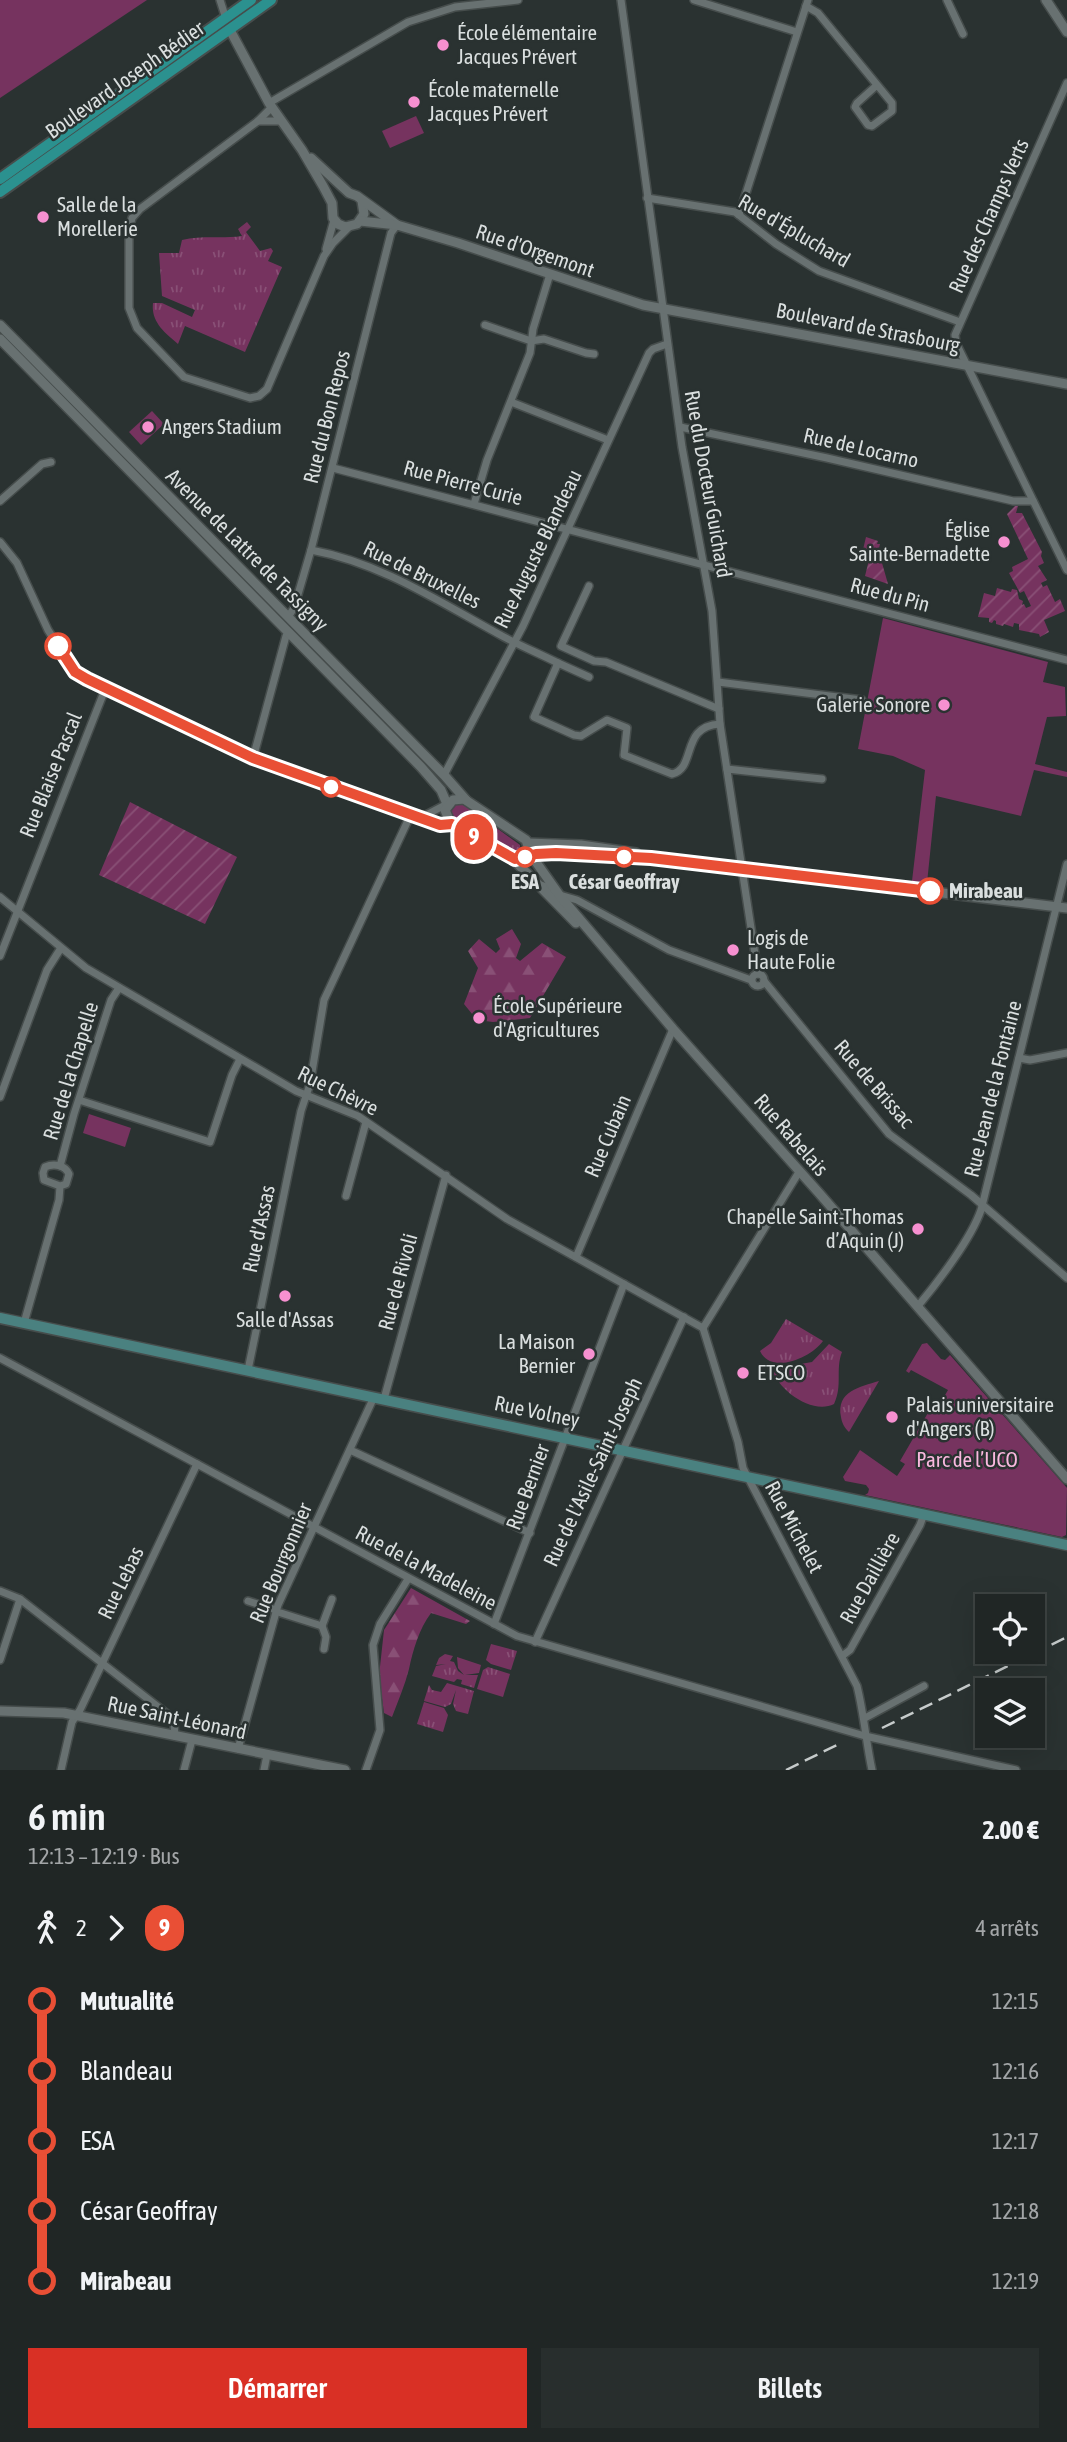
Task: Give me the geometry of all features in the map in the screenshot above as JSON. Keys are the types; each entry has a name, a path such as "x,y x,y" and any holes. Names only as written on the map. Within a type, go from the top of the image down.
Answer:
{"main road":[{"name":"Boulevard Joseph Bédier","path":"0,179 251,0"},
{"name":"Boulevard Joseph Bédier","path":"0,192 271,0"},
{"name":"Rue Volney","path":"0,1318 1067,1545"}],"street":[{"name":"Rue d'Orgemont","path":"220,0 230,30 270,105 302,150 332,203 331,213 334,220"},
{"path":"349,227 341,226 334,220 324,256 267,389 259,396 250,398 184,377 137,328 129,308 129,231 132,218 140,209 258,121 270,105 408,22 455,7 518,0"},
{"name":"Rue du Docteur Guichard","path":"621,0 667,344 690,492 705,565 714,633 720,724 755,977"},
{"path":"694,0 797,32"},
{"path":"947,0 963,34"},
{"path":"1046,0 1067,32"},
{"path":"739,215 807,3 817,12 877,85 893,107 892,111 872,126 868,125 855,107 856,103 877,85"},
{"name":"Rue des Champs Verts","path":"1067,83 960,322 956,339 1067,570"},
{"path":"258,121 282,121"},
{"name":"Rue d'Orgemont","path":"302,150 349,193 397,225"},
{"path":"332,203 339,195 349,193"},
{"name":"Rue d'Épluchard","path":"647,198 735,212 776,244 819,271 960,322"},
{"path":"324,256 349,227 360,221 364,212 362,201"},
{"name":"Rue d'Orgemont","path":"360,221 397,225 635,303 662,308"},
{"name":"Rue du Bon Repos","path":"288,617 295,608 333,468 390,233 397,225"},
{"path":"474,504 487,460 530,353 550,274"},
{"name":"Boulevard de Strasbourg","path":"662,308 1067,384"},
{"name":"Avenue de Lattre de Tassigny","path":"0,325 467,801 528,843"},
{"path":"485,325 531,341 544,339 594,354"},
{"name":"Avenue de Lattre de Tassigny","path":"0,339 421,767 441,790 447,804 445,815 452,824"},
{"name":"Rue Auguste Blandeau","path":"444,775 523,626 649,353 667,344"},
{"path":"511,402 608,440"},
{"name":"Rue de Locarno","path":"680,427 1013,500 1033,502"},
{"path":"0,501 42,464 51,462"},
{"name":"Rue Pierre Curie","path":"333,468 705,565"},
{"path":"0,542 21,569 48,630 71,667 87,679 253,758 440,825 452,824"},
{"name":"Rue de Bruxelles","path":"311,550 376,568 514,641 589,677"},
{"name":"Rue du Pin","path":"705,565 1067,660"},
{"path":"589,586 561,646 719,709"},
{"path":"253,758 286,636 290,633"},
{"path":"558,663 534,717 581,736 607,720 627,728 624,755 670,774 681,769 696,733 701,728 720,724"},
{"path":"718,682 862,699"},
{"name":"Rue Blaise Pascal","path":"0,956 106,687"},
{"path":"727,769 822,779"},
{"path":"412,815 426,815 456,798 467,801"},
{"name":"Rue d'Assas","path":"248,1370 301,1111 307,1096 324,1000 412,815"},
{"name":"Rue Rabelais","path":"452,824 513,859 589,937 599,942"},
{"path":"531,855 528,843 597,847 638,853 651,858"},
{"path":"513,859 556,853 651,858 1067,908"},
{"name":"Rue Rabelais","path":"531,855 561,896 673,1029 1067,1479"},
{"name":"Rue Jean de la Fontaine","path":"918,1306 975,1224 982,1206 1067,864"},
{"name":"Rue Rabelais","path":"541,886 561,896"},
{"name":"Rue de Brissac","path":"561,896 585,903 670,950 755,977 763,977 889,1134 982,1206 1067,1278"},
{"name":"Rue Chèvre","path":"0,897 86,968 307,1096 358,1116 495,1211 703,1328"},
{"path":"576,913 575,907 585,903"},
{"path":"0,1097 47,970 61,948"},
{"name":"Rue de la Chapelle","path":"60,1166 111,1000 119,988"},
{"name":"Rue Cubain","path":"576,1256 673,1029"},
{"path":"1019,1058 1030,1060 1067,1053"},
{"path":"79,1100 210,1142 232,1074 240,1059"},
{"path":"346,1196 366,1122"},
{"name":"Rue de la Chapelle","path":"51,1165 66,1169 69,1174 66,1184 60,1186 47,1183 43,1177 45,1167 51,1165"},
{"path":"703,1328 799,1172"},
{"name":"Rue de Rivoli","path":"379,1398 446,1175"},
{"name":"Rue de la Chapelle","path":"24,1323 59,1200 60,1186"},
{"name":"Rue Bernier","path":"494,1624 624,1284"},
{"name":"Rue de l'Asile-Saint-Joseph","path":"535,1642 684,1317"},
{"name":"Rue Michelet","path":"703,1328 738,1442 743,1468 857,1686 865,1718 872,1770"},
{"name":"Rue de la Madeleine","path":"0,1358 517,1636 866,1736 1016,1770"},
{"name":"Rue Bourgonnier","path":"238,1749 279,1612 350,1450 379,1398"},
{"path":"350,1450 530,1533"},
{"name":"Rue Lebas","path":"61,1770 75,1716 197,1464"},
{"name":"Rue Daillière","path":"842,1656 850,1650 924,1514"},
{"path":"366,1770 380,1730 373,1645 380,1624 408,1579"},
{"path":"0,1591 20,1599 171,1717 175,1736"},
{"path":"0,1660 20,1599"},
{"path":"324,1649 326,1637 322,1626 332,1599"},
{"path":"248,1601 322,1626"},
{"path":"865,1718 924,1686"},
{"name":"Rue Saint-Léonard","path":"0,1711 50,1712 75,1716 315,1767 345,1770"},
{"path":"184,1770 192,1740"},
{"path":"264,1770 267,1755"}],"green space":[{"path":"0,0 147,0 0,98"},
{"path":"416,116 424,133 390,148 382,131"},
{"path":"247,222 251,227 246,232 260,251 271,248 273,251 268,261 282,267 245,352 185,326 178,344 156,321 153,303 162,303 192,317 195,310 162,296 159,253 179,253 182,240 242,236 238,229"},
{"name":"Angers Stadium","path":"152,411 164,424 141,445 129,432"},
{"path":"1018,506 1016,513 1022,513 1042,552 1044,563 1038,566 1047,580 1041,583 1043,587 1047,585 1055,602 1060,599 1065,611 1044,620 1049,632 1040,637 1039,634 1019,630 1019,624 1014,623 1013,627 1003,626 996,624 994,620 989,622 989,618 978,617 984,593 995,596 997,588 1011,592 1012,589 1017,590 1019,599 1023,601 1022,605 1026,608 1031,606 1024,591 1020,593 1009,573 1013,571 1012,567 1028,559 1007,514"},
{"path":"866,537 880,544 876,561 882,563 888,584 865,576 869,560 861,558"},
{"path":"883,618 1048,662 1043,682 1065,687 1066,716 1047,717 1035,764 1067,772 1067,777 1034,770 1021,816 936,796 927,883 912,881 925,770 893,756 858,749"},
{"path":"130,802 237,857 205,924 99,875"},
{"path":"462,803 520,845 520,852 514,853 454,819 451,813 454,804"},
{"path":"512,929 521,944 516,958 520,961 542,943 566,957 530,1018 493,1022 477,1020 464,1004 478,968 468,951 479,939 496,953 500,949 496,939"},
{"path":"89,1114 131,1128 125,1147 83,1133"},
{"path":"786,1319 823,1341 801,1358 782,1363 773,1362 765,1358 760,1351 771,1343"},
{"name":"Parc de l’UCO","path":"927,1343 941,1359 945,1360 950,1355 1067,1488 1066,1535 1062,1537 865,1495 869,1489 866,1485 845,1481 843,1477 860,1450 897,1476 905,1464 900,1461 936,1399 941,1402 948,1390 911,1370 909,1373 906,1371 922,1344"},
{"path":"829,1344 842,1352 834,1404 816,1406 797,1399 781,1385 772,1369 812,1362"},
{"path":"879,1381 849,1432 841,1419 842,1401 851,1392"},
{"path":"411,1588 470,1621 466,1624 431,1613 417,1640 406,1681 392,1717 384,1713 379,1676 384,1630"},
{"path":"491,1644 517,1651 511,1670 486,1660"},
{"path":"445,1654 453,1656 450,1661 454,1662 458,1671 464,1675 458,1668 457,1657 481,1665 479,1673 465,1675 478,1675 474,1688 461,1684 462,1680 457,1679 454,1682 432,1676 436,1666 446,1664 436,1665 439,1658"},
{"path":"488,1667 510,1674 503,1697 477,1689 483,1670"},
{"path":"447,1683 474,1691 468,1714 456,1711 453,1704 456,1690 451,1704 445,1707 424,1701 429,1685 432,1690 441,1692"},
{"path":"424,1702 444,1708 448,1715 443,1732 417,1724"}],"railway":[{"path":"882,1728 1067,1637"},
{"path":"786,1770 841,1743"}],"bus line":[{"name":"9","path":"58,646 75,672 87,679 253,758 440,825 452,824 515,859 556,853 651,858 930,891"}],"place":[{"name":"École élémentaire Jacques Prévert","path":"443,45"},
{"name":"École maternelle Jacques Prévert","path":"414,102"},
{"name":"Salle de la Morellerie","path":"43,217"},
{"name":"Angers Stadium","path":"148,427"},
{"name":"Église Sainte-Bernadette","path":"1004,542"},
{"name":"Galerie Sonore","path":"944,705"},
{"name":"ESA","path":"525,857"},
{"name":"César Geoffray","path":"624,857"},
{"name":"Mirabeau","path":"930,891"},
{"name":"Logis de Haute Folie","path":"733,950"},
{"name":"École Supérieure d'Agricultures","path":"479,1018"},
{"name":"Chapelle Saint-Thomas d’Aquin (J)","path":"918,1229"},
{"name":"Salle d'Assas","path":"285,1296"},
{"name":"La Maison Bernier","path":"589,1354"},
{"name":"ETSCO","path":"743,1373"},
{"name":"Palais universitaire d'Angers (B)","path":"892,1417"}]}
